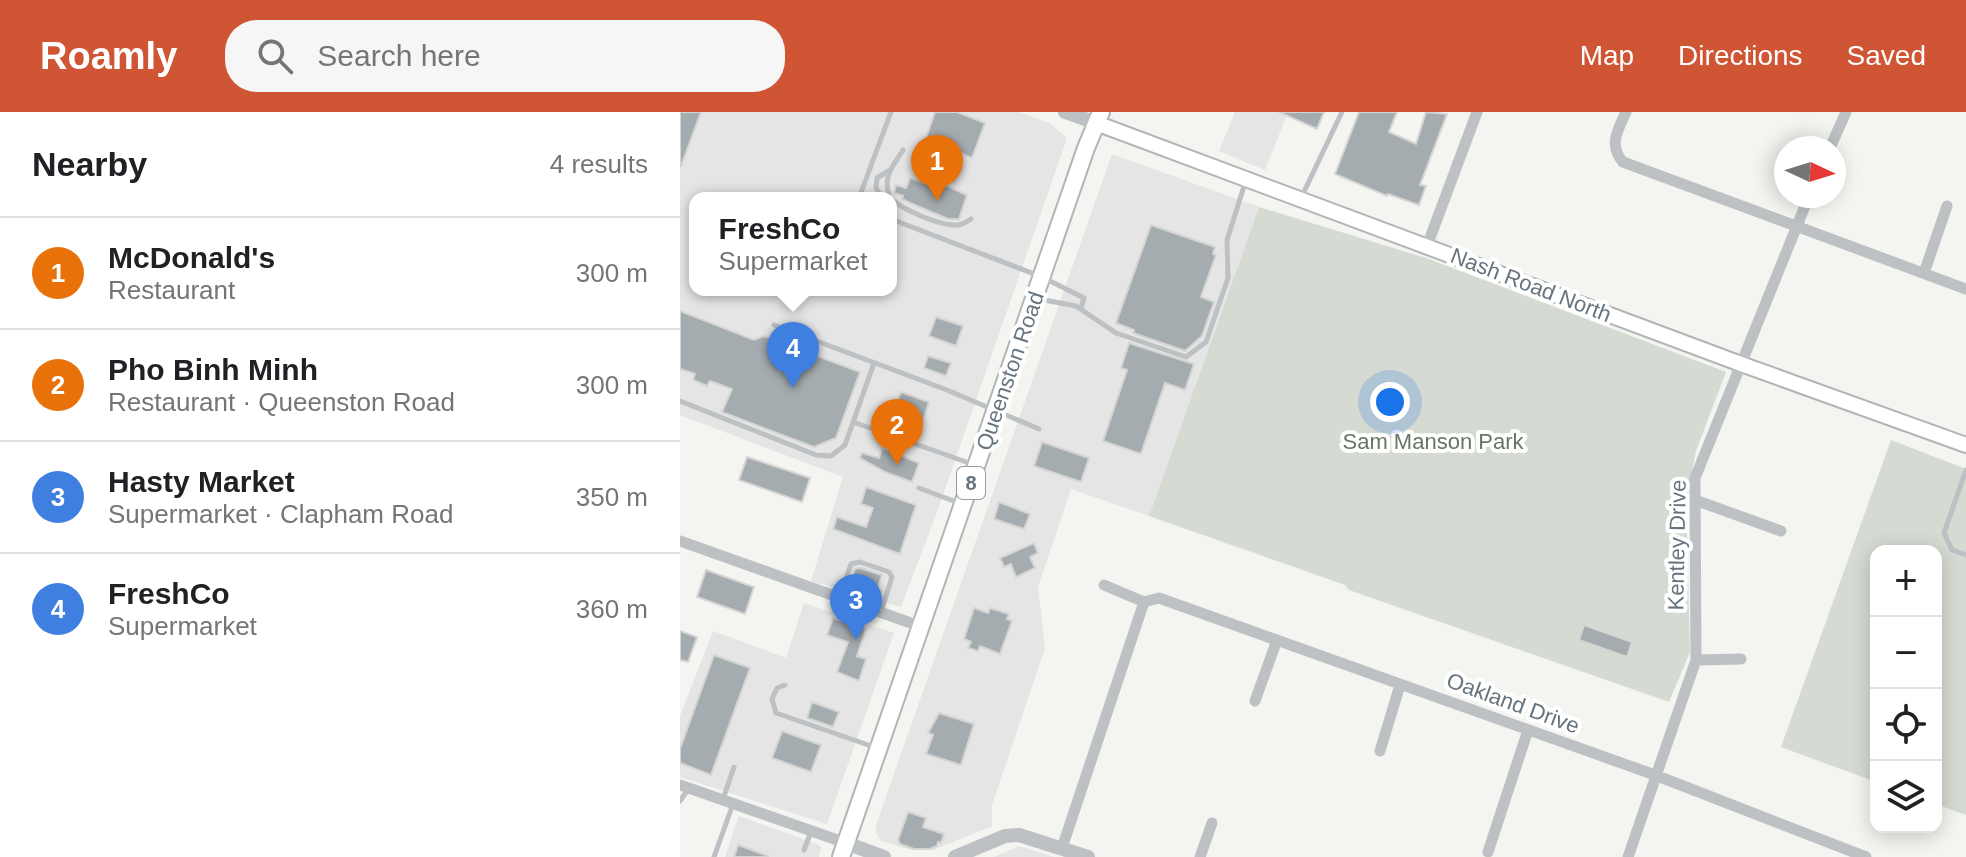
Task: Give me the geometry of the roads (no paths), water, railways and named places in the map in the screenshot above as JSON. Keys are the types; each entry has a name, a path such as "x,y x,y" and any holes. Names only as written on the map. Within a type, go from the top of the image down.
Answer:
{"main road":[{"name":"Nash Road North","path":"1099,118 1247,179 1966,445"},
{"name":"Queenston Road","path":"844,850 1099,118"}],"street":[{"path":"1065,112 1099,118"},
{"path":"1427,246 1477,112"},
{"path":"1626,112 1614,140 1616,154 1623,162 1966,289"},
{"path":"1835,136 1846,112"},
{"path":"1924,273 1947,206"},
{"name":"Kentley Drive","path":"1628,857 1696,660 1695,478 1804,208"},
{"path":"1695,500 1781,531"},
{"path":"680,541 922,627"},
{"name":"Oakland Drive","path":"1104,585 1144,602 1159,598 1277,640 1655,775 1866,857"},
{"path":"1062,848 1144,602"},
{"path":"1255,701 1277,640"},
{"path":"1696,660 1741,659"},
{"path":"1380,751 1400,685"},
{"path":"1488,852 1528,730"},
{"path":"685,786 811,831 844,850 884,857"},
{"path":"1200,857 1212,823"},
{"path":"955,857 1005,836 1019,835 1088,857"}],"lane":[{"path":"861,192 891,112"},
{"path":"1301,199 1342,112"},
{"path":"879,192 877,178 891,170 903,150"},
{"path":"1035,298 1081,308 1116,333 1186,357 1206,342 1228,278 1227,240 1247,179"},
{"path":"897,204 952,225 963,225 971,219"},
{"path":"897,221 1042,277 1084,298 1081,308"},
{"path":"774,325 1039,429"},
{"path":"680,401 825,457 839,452 845,445 874,363"},
{"path":"853,422 977,466"},
{"path":"1966,470 1944,533 1952,550 1966,555"},
{"path":"919,488 963,504"},
{"path":"839,599 851,564 860,562 889,572 892,577 881,613"},
{"path":"785,685 777,688 772,699 776,713 879,749"},
{"path":"714,857 734,767"},
{"path":"680,801 685,786"},
{"path":"804,850 811,831"}],"place":[{"name":"McDonald's","path":"937,201"},
{"name":"FreshCo","path":"793,388"},
{"name":"Pho Binh Minh","path":"897,465"},
{"name":"Hasty Market","path":"856,640"}],"park label":[{"name":"Sam Manson Park","path":"1433,441"}]}
